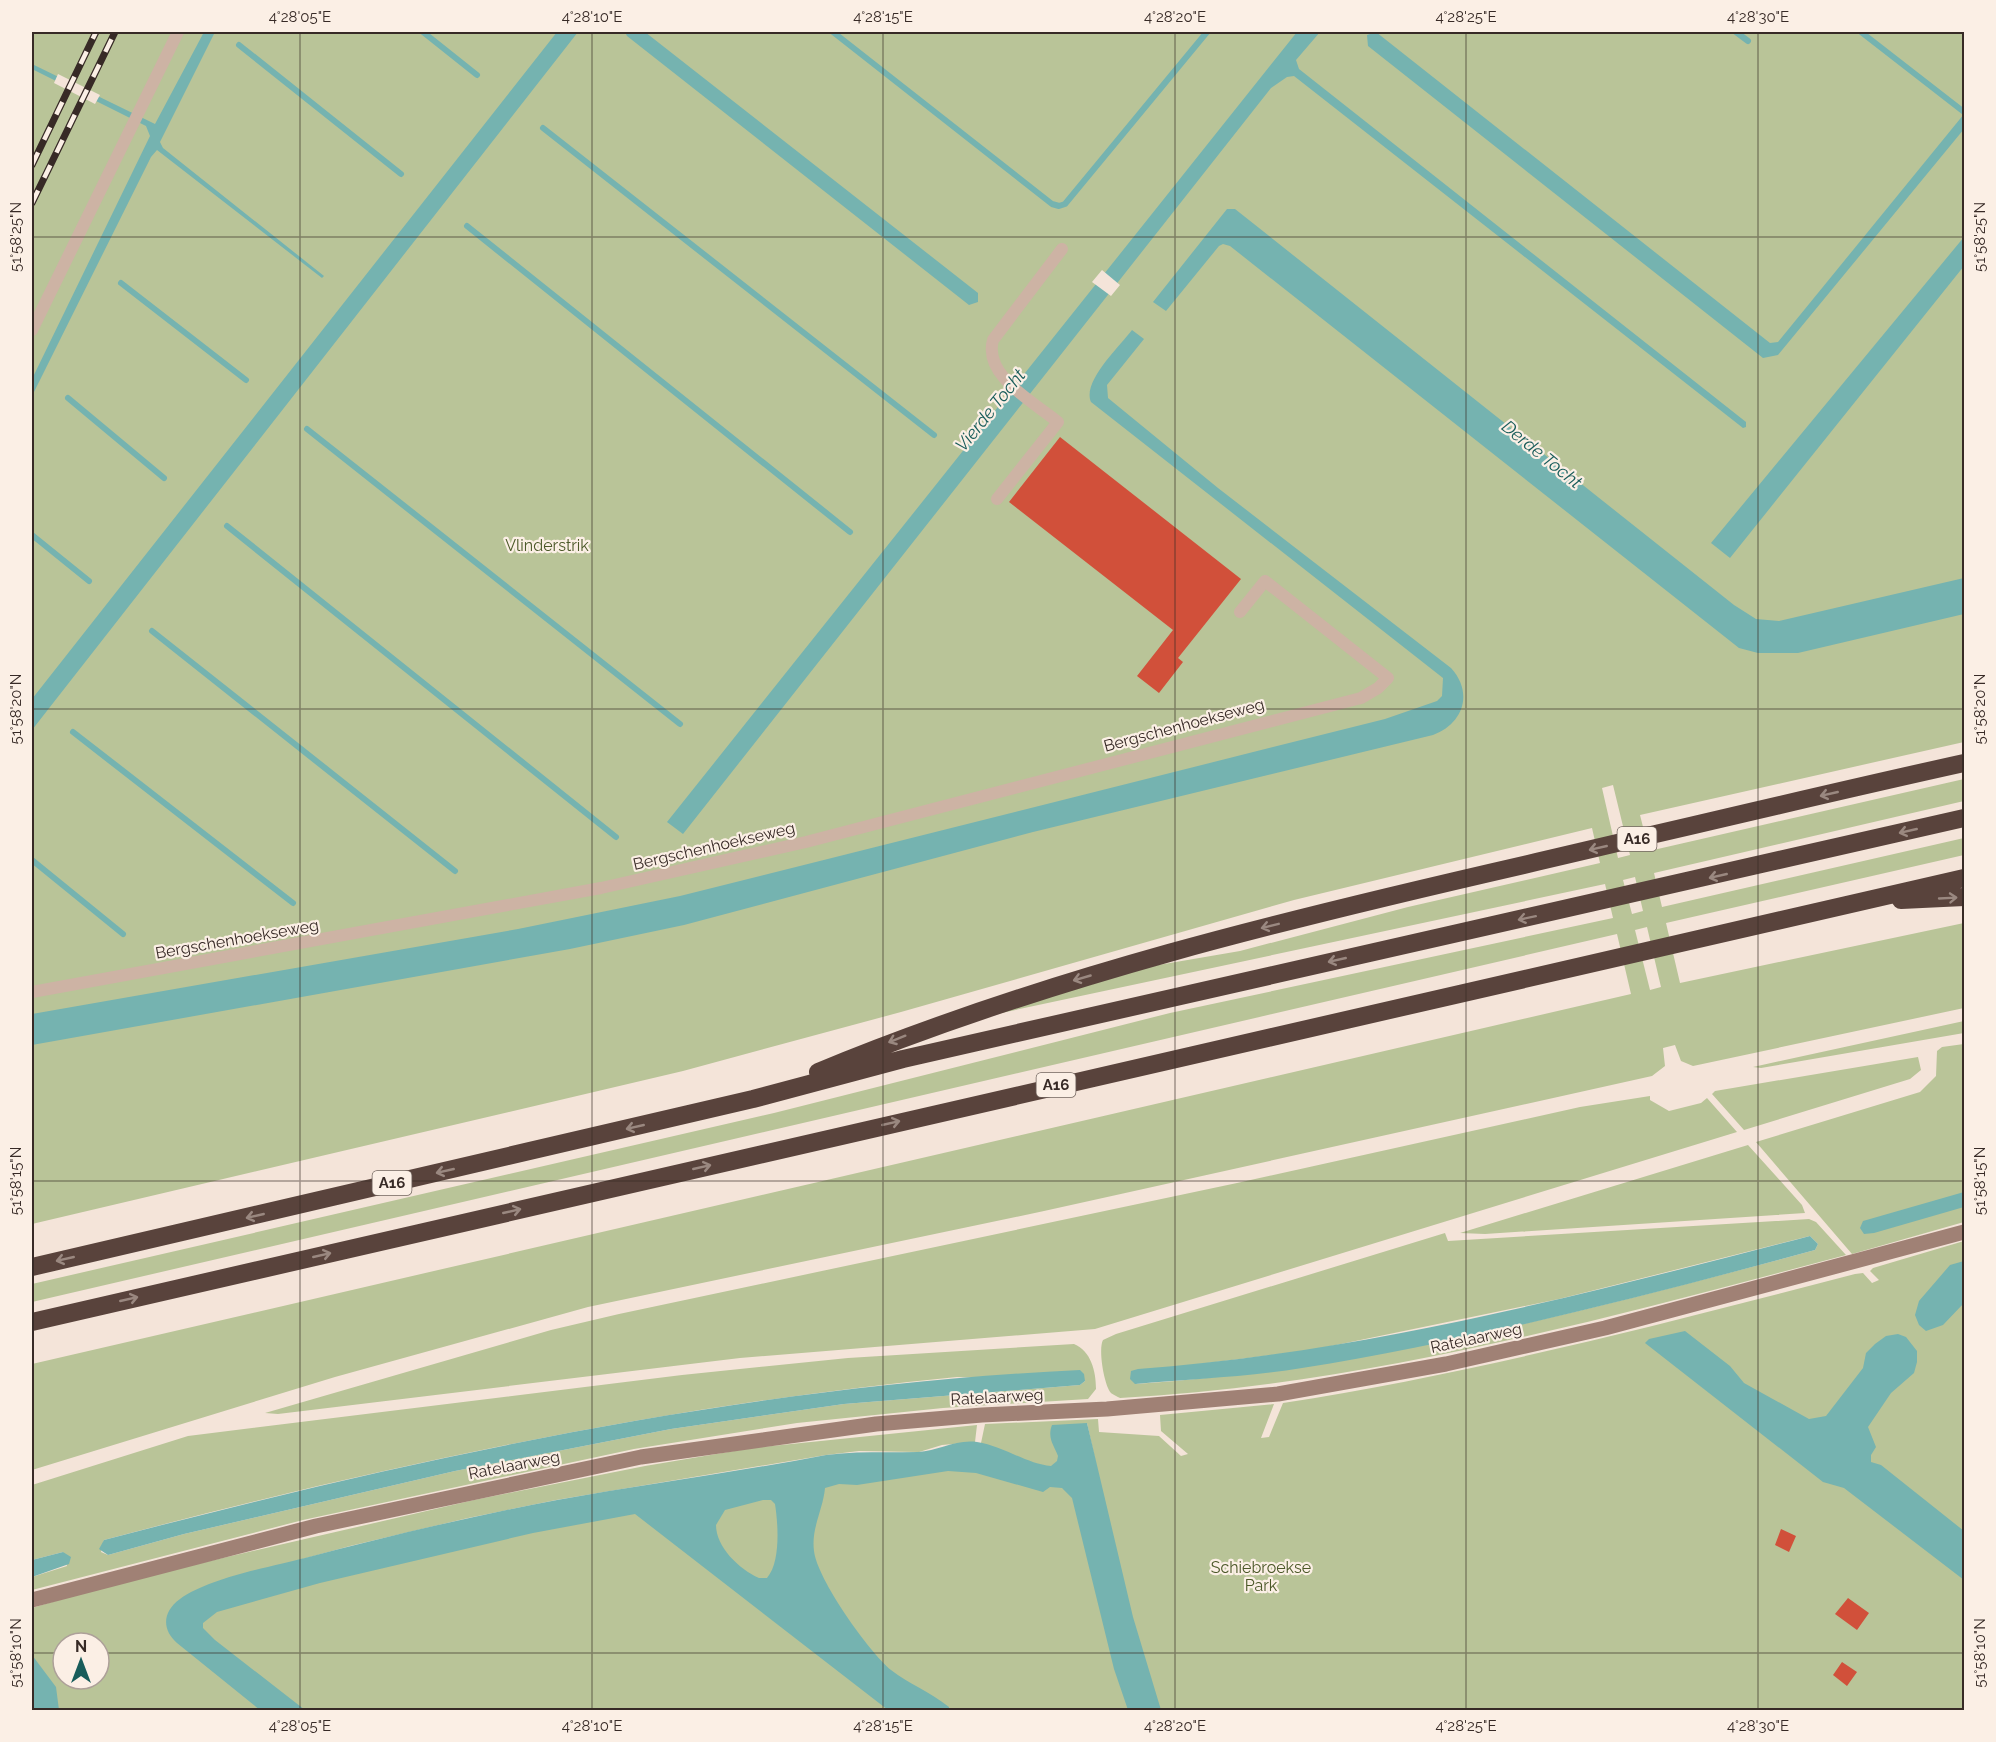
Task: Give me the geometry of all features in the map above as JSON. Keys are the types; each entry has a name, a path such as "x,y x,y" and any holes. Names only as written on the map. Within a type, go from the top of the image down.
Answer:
{"highway":[{"name":"A16","path":"753,1099 912,1033 1025,995 1187,948 1388,896 1965,763"},
{"name":"A16","path":"32,1267 753,1099 915,1056 1965,818"},
{"name":"A16","path":"32,1322 1848,903 1965,878"},
{"name":"A16","path":"1848,903 1965,897"}],"street":[{"name":"Ratelaarweg","path":"32,1600 316,1526 641,1457 876,1424 982,1415 1107,1409 1278,1394 1446,1364 1605,1328 1965,1232"}],"lane":[{"path":"32,330 178,32"},
{"path":"997,499 1058,422 1005,380 991,360 993,340 1062,249"},
{"name":"Bergschenhoekseweg","path":"32,992 601,888 806,842 1361,698 1378,688 1388,678 1264,580 1240,612"}],"green space":[{"name":"Vlinderstrik","path":"32,32 1964,32 1964,742 1640,815 1649,851 1964,779 1964,801 1654,873 1662,907 1964,838 1964,855 1666,923 1680,983 1964,923 1964,1008 1693,1066 1681,1061 1675,1045 1663,1048 1665,1066 1652,1076 1044,1211 588,1307 335,1377 32,1470 32,1364 1631,994 1617,934 32,1302 32,1284 774,1113 1170,1013 1613,918 1605,884 992,1015 1135,969 1240,951 1408,907 1600,863 1592,828 1294,900 901,1012 683,1071 32,1224","holes":["1613,785 1630,855 1618,858 1602,788","1635,877 1643,911 1632,914 1623,880","1647,927 1661,987 1650,990 1635,930"]},
{"path":"1964,1021 1964,1033 1761,1068 1753,1067"},
{"path":"1964,1044 1964,1222 1852,1254 1756,1142 1920,1092 1936,1076 1937,1051 1942,1047"},
{"path":"1918,1057 1921,1070 1910,1079 1744,1130 1712,1094 1715,1091"},
{"path":"1650,1096 1650,1100 1669,1111 1701,1103 1707,1098 1737,1132 1095,1329 740,1358 278,1414 265,1413 551,1330 619,1314 1237,1183 1580,1107"},
{"path":"1748,1145 1802,1205 1805,1213 1485,1234 1460,1233"},
{"path":"1809,1219 1816,1222 1846,1255 1577,1325 1395,1364 1212,1391 1120,1398 1108,1389 1102,1367 1101,1351 1103,1340 1116,1334 1445,1233 1448,1241","holes":["1810,1236 1818,1244 1815,1250 1647,1294 1478,1334 1307,1365 1135,1384 1184,1366 1312,1350 1559,1299"]},
{"name":"Schiebroekse Park","path":"1964,1241 1964,1710 32,1710 32,1608 119,1582 474,1500 645,1466 752,1448 977,1425 975,1442 942,1445 919,1452 859,1451 826,1455 556,1500 350,1546 212,1584 191,1593 477,1530 981,1443 985,1424 1098,1419 1099,1432 1159,1436 1181,1456 1188,1454 1161,1431 1160,1415 1274,1404 1261,1438 1269,1437 1283,1403 1427,1377 1570,1346 1855,1274 1863,1273 1872,1283 1879,1280 1870,1271 1873,1268","holes":["1087,1423 1098,1473 1081,1477"]},
{"path":"1074,1344 1085,1351 1091,1362 1096,1389 1088,1399 943,1408 797,1423 634,1449 303,1520 32,1590 32,1577 67,1566 63,1552 32,1560 32,1485 188,1436 682,1375 848,1358","holes":["957,1377 1085,1381 1080,1385 844,1404 671,1429 455,1471 184,1534 108,1555 101,1552 104,1540 209,1513 421,1463 634,1421 849,1389"]}],"water":[{"path":"204,32 215,32 160,142 163,148 324,276 322,278 157,150 151,157 32,396 32,379 150,136 146,126 32,69 32,64 155,124"},
{"path":"557,32 578,32 32,730 32,699"},
{"path":"625,32 645,32 978,293 978,302 969,305 627,36"},
{"path":"1297,32 1320,32 1296,60 1299,69 1746,422 1746,427 1743,428 1294,76 1287,77 1271,88 683,834 667,822"},
{"path":"1376,32 1770,343 1778,342 1964,114 1964,129 1778,355 1763,358 1368,46 1367,35"},
{"name":"Derde Tocht","path":"1227,209 1235,209 1734,605 1756,619 1779,621 1964,578 1964,614 1798,653 1758,653 1739,648 1230,246 1223,244 1219,246 1166,311 1153,302"},
{"path":"1964,237 1964,266 1730,558 1711,543"},
{"path":"1132,330 1144,339 1107,385 1108,398 1218,488 1451,668 1462,687 1463,697 1462,707 1452,723 1433,735 1033,832 684,925 570,949 32,1045 32,1014 518,929 680,896 1385,719 1437,701 1442,696 1443,678 1091,402 1092,385 1097,375"},
{"path":"1964,1192 1964,1207 1874,1233 1864,1234 1860,1228 1863,1221"},
{"path":"1810,1236 1818,1244 1815,1250 1624,1300 1431,1344 1260,1374 1135,1384 1130,1379 1131,1371 1138,1369 1224,1361 1309,1349 1477,1318"},
{"path":"1964,1261 1964,1303 1943,1325 1926,1331 1919,1325 1915,1315 1919,1301 1950,1265"},
{"path":"1685,1331 1730,1366 1744,1383 1809,1419 1826,1416 1863,1368 1866,1353 1875,1344 1886,1336 1898,1334 1906,1337 1917,1351 1914,1373 1891,1393 1868,1427 1876,1447 1871,1455 1871,1462 1881,1465 1964,1531 1964,1580 1844,1488 1823,1482 1645,1343 1649,1339"},
{"path":"1080,1370 1084,1374 1085,1381 1080,1385 844,1404 671,1429 455,1471 184,1534 108,1555 99,1549 104,1540 224,1509 345,1480 588,1430 710,1409 832,1392 956,1378"},
{"path":"1087,1423 1133,1617 1161,1710 1128,1710 1114,1669 1072,1498 1062,1488 1050,1487 1043,1492 976,1473 948,1471 857,1485 839,1484 825,1488 814,1535 814,1551 824,1579 845,1614 870,1648 891,1670 942,1701 949,1707 949,1710 888,1710 635,1514 533,1533 320,1583 217,1612 203,1623 203,1628 215,1640 305,1710 260,1710 177,1643 167,1627 167,1615 174,1604 192,1592 223,1579 399,1534 557,1500 826,1455 918,1452 969,1442 987,1444 1033,1462 1051,1466 1057,1461 1058,1456 1051,1438 1052,1425","holes":["771,1500 775,1504 776,1512 775,1562 767,1578 759,1578 744,1569 724,1549 716,1525 725,1510"]},
{"path":"63,1552 71,1557 69,1564 32,1577 32,1560"},
{"path":"32,1655 51,1680 51,1691 57,1691 59,1710 32,1710"}],"pier":[{"path":"58,74 100,95 95,104 54,83"},
{"path":"1102,270 1120,285 1111,296 1092,282"}],"building":[{"path":"1060,437 1241,579 1178,658 1183,662 1159,693 1137,676 1173,630 1009,502"},
{"path":"1781,1529 1796,1536 1789,1552 1775,1545"},
{"path":"1848,1598 1869,1613 1857,1630 1835,1614"},
{"path":"1842,1662 1857,1672 1847,1686 1833,1675"}],"waterway":[{"path":"423,32 477,75"},
{"path":"833,32 1052,204 1059,206 1065,204 1207,32"},
{"path":"1736,32 1748,41"},
{"path":"1861,32 1964,112"},
{"path":"239,45 401,174"},
{"path":"543,128 934,435"},
{"path":"467,226 850,532"},
{"path":"121,283 246,380"},
{"path":"68,398 164,478"},
{"path":"307,429 680,724"},
{"path":"227,526 616,837"},
{"path":"32,535 89,581"},
{"path":"152,631 455,871"},
{"path":"73,732 293,903"},
{"path":"32,860 123,934"}],"railway":[{"path":"32,165 96,32"},
{"path":"32,203 115,32"}],"water label":[{"name":"Vierde Tocht","path":"990,410"}]}
